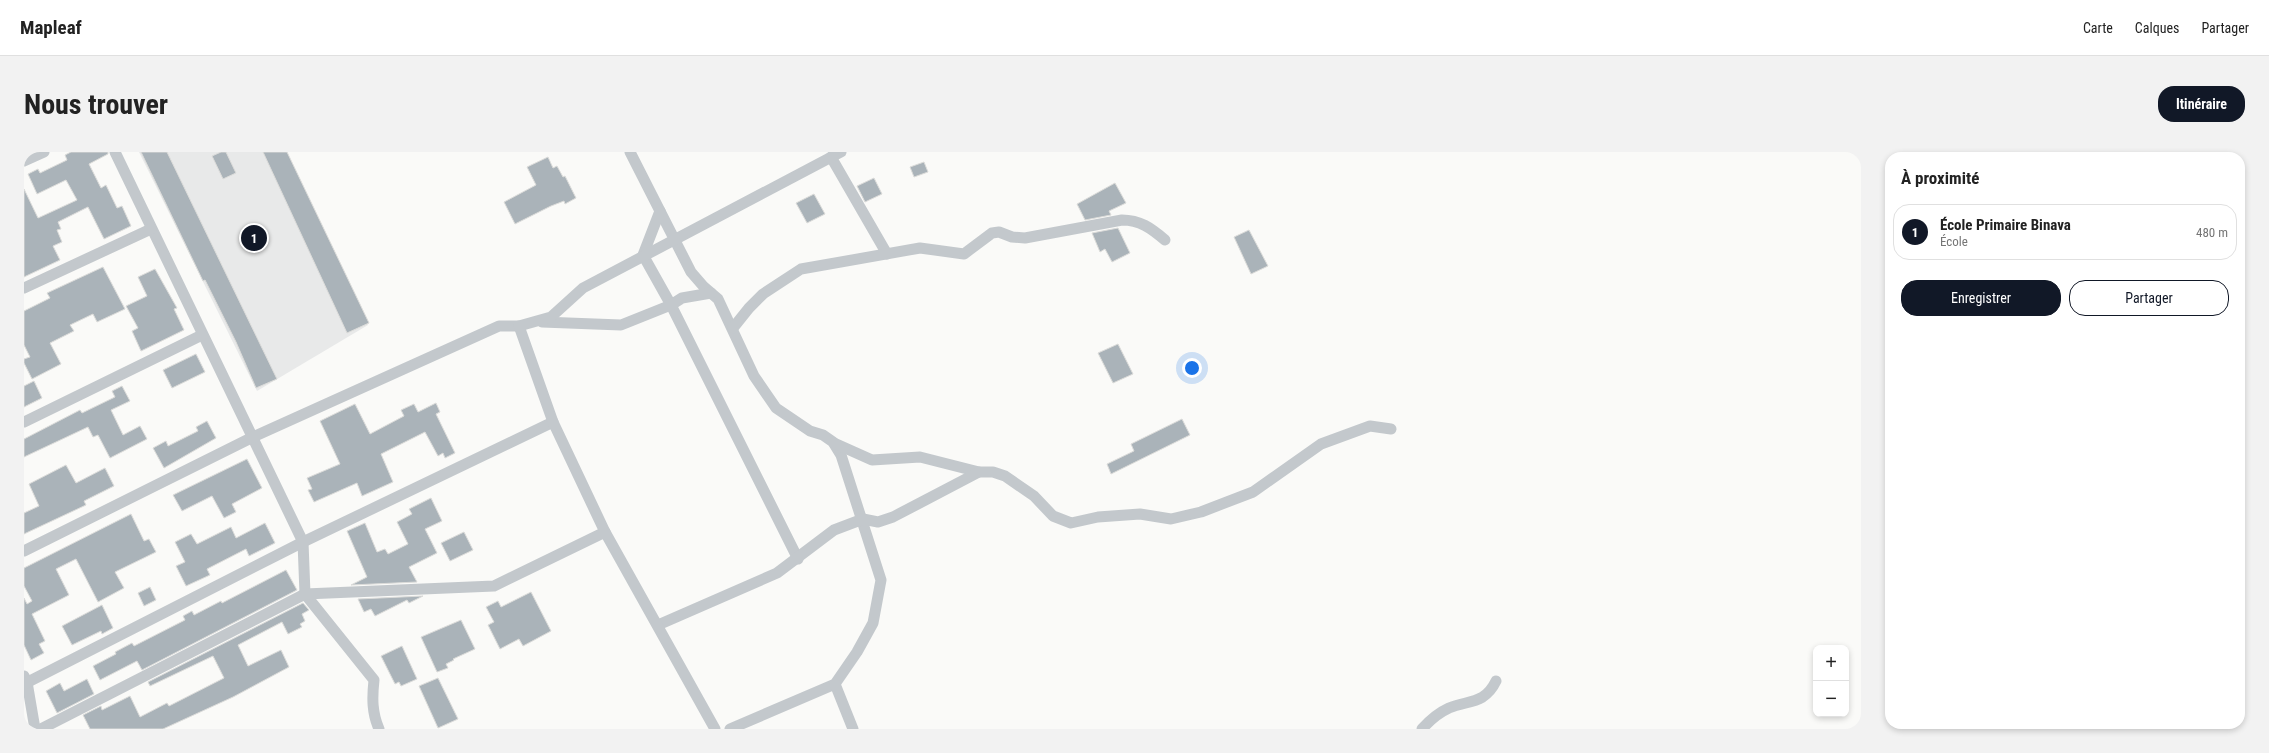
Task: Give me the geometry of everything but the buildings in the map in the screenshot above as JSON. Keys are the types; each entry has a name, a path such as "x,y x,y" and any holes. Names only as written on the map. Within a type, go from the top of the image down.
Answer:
{"street":[{"path":"24,162 44,152"},
{"path":"115,152 303,542 305,594 374,680 372,700 374,718 379,729"},
{"path":"630,152 692,272 711,293 718,298 754,376 776,408 810,431 823,435 832,442 872,460 920,457 979,472 993,472 1005,476 1034,496 1052,516 1071,523 1098,517 1140,514 1171,519 1201,512 1254,492 1321,444 1370,426 1391,429"},
{"path":"540,322 560,311 583,288 674,238 836,154 887,254"},
{"path":"643,255 660,211"},
{"path":"733,328 748,308 763,294 801,269 920,248 964,254 992,233 999,232 1012,237 1025,238 1122,220 1135,220 1151,228 1165,240"},
{"path":"24,288 151,229"},
{"path":"643,255 671,305 798,559"},
{"path":"24,551 253,437 499,326 519,326 540,322 621,325 671,305 690,295 711,293"},
{"path":"519,326 553,422 605,532 715,729"},
{"path":"24,422 202,335"},
{"path":"34,729 25,681 303,542 553,422"},
{"path":"730,729 835,684 857,652 873,623 881,580 863,519 841,455 832,442"},
{"path":"658,625 777,573 798,559 828,534 863,519 878,522 893,517 979,472"},
{"path":"41,729 305,594 494,586 605,532"},
{"path":"1422,729 1433,717 1450,708 1486,696 1496,681"},
{"path":"835,684 853,729"}],"shaded area":[{"path":"139,152 284,152 368,325 257,391"}],"place":[{"name":"École Primaire Binava","path":"254,238"}]}
